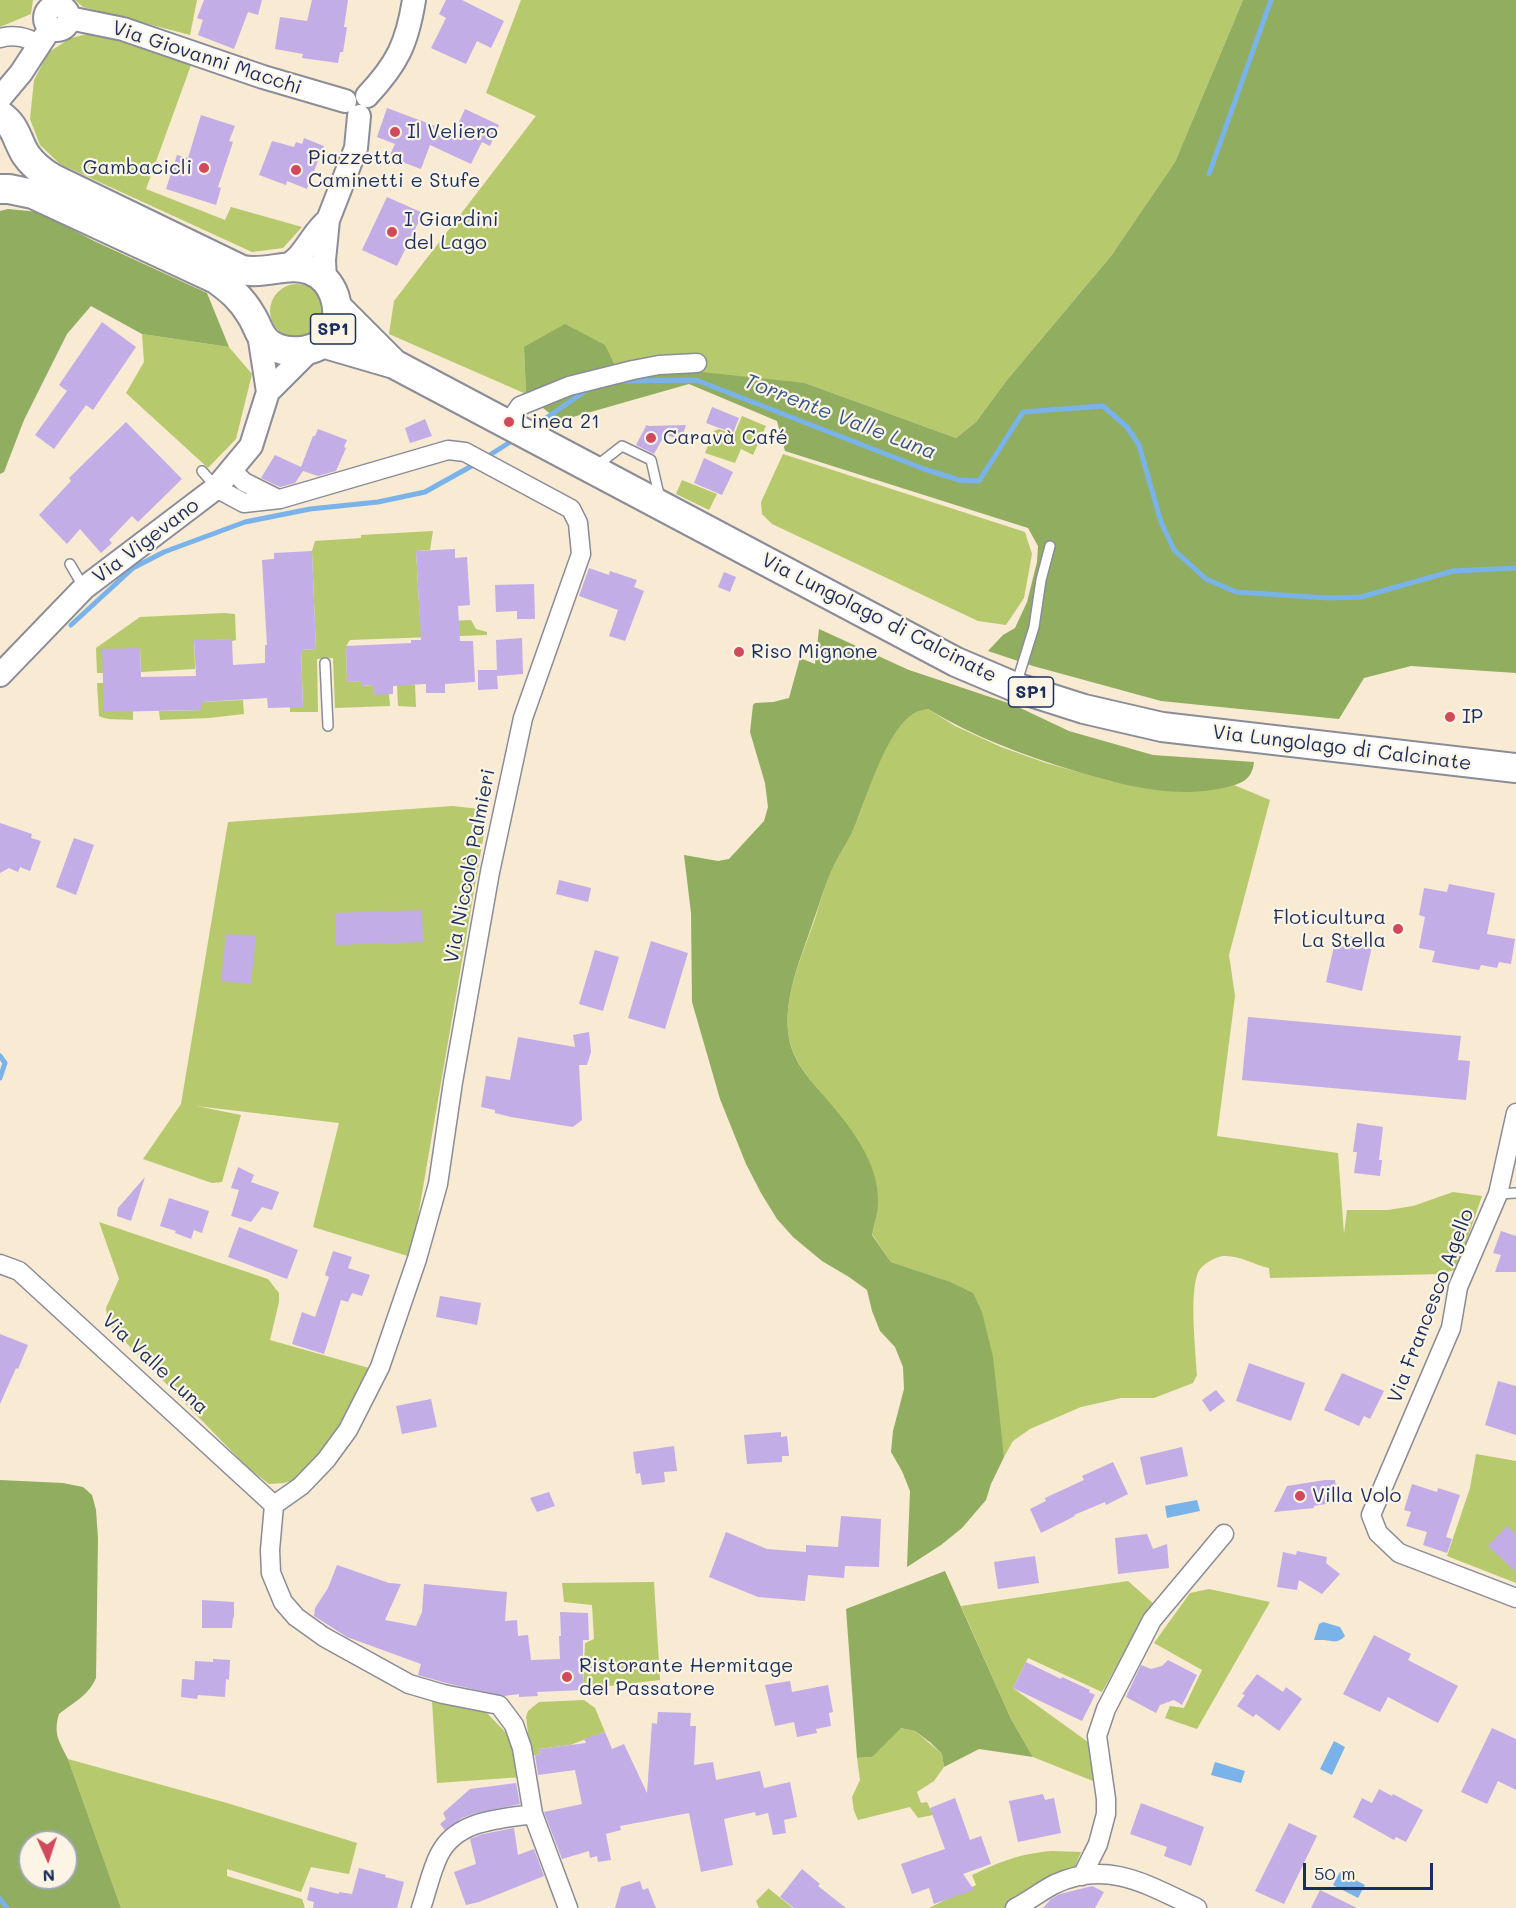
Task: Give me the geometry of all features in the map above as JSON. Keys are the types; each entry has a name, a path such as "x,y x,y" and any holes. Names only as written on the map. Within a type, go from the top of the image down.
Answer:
{"main road":[{"path":"7,121 26,155 41,171 52,178 242,270 256,272 283,268 308,269 325,281"},
{"path":"0,189 33,194 216,279 230,288 245,305 253,316 259,334"},
{"name":"SP1","path":"259,334 279,349 294,351 316,346 332,334 338,307 333,291 325,281"},
{"name":"SP1","path":"338,307 394,364"},
{"name":"SP1","path":"316,346 394,364 509,426"},
{"name":"Via Lungolago di Calcinate","path":"509,426 661,504 956,662 1015,687 1084,708 1162,727 1516,768"}],"street":[{"path":"325,281 324,260 328,220 356,148 357,104 383,80 396,60 404,43 414,0"},
{"path":"0,98 21,73 53,19"},
{"name":"Via Giovanni Macchi","path":"0,38 13,35 24,36 53,19 123,29 269,79 357,104"},
{"path":"7,121 21,73"},
{"path":"283,268 296,260 316,230 328,220"},
{"name":"Via Vigevano","path":"0,675 84,588 209,479 232,470 251,446 268,392 259,334"},
{"name":"Via Vigevano","path":"268,392 316,346"},
{"path":"509,426 520,406 569,386 659,365 697,363"},
{"name":"Via Niccolò Palmieri","path":"209,479 244,503 280,499 448,450 465,452 571,509 578,523 581,554 523,718 490,872 453,1082 438,1184 417,1259 380,1367 348,1430 326,1460 301,1486 274,1506"},
{"path":"232,470 244,482 280,499"},
{"name":"Via Francesco Agello","path":"1516,1113 1507,1194 1458,1287 1451,1328 1371,1515 1378,1533 1398,1553 1516,1598"},
{"name":"Via Valle Luna","path":"0,1264 20,1271 274,1506"},
{"path":"274,1506 270,1550 271,1573 283,1602 296,1617 324,1637 409,1684 443,1694 499,1705 514,1725 522,1748 533,1814 568,1908"},
{"path":"1082,1876 1098,1845 1106,1814 1097,1736 1106,1708 1152,1620 1224,1534"},
{"path":"421,1908 439,1855 448,1841 462,1830 478,1823 533,1814"},
{"path":"1015,1908 1056,1884 1082,1876 1108,1874 1131,1878 1197,1908"}],"lane":[{"path":"1015,687 1034,627 1041,580 1050,546"},
{"path":"70,564 84,588"},
{"path":"325,663 328,726"}],"green space":[{"path":"0,0 33,0 31,14 0,27"},
{"path":"75,0 197,0 190,35 83,7"},
{"path":"521,0 1243,0 1175,162 1111,256 1007,380 976,422 956,438 805,383 619,376 524,347 526,394 389,334 394,301 536,116 486,93"},
{"path":"1243,0 1516,0 1516,673 1411,666 1364,678 1339,719 1161,701 1033,666 988,651 1003,635 1015,628 1027,602 1037,562 1038,546 1028,528 785,451 777,421 689,384 559,421 526,394 524,347 565,324 605,345 620,376 692,371 805,383 956,438 976,422 1007,380 1111,256 1175,162"},
{"path":"88,34 105,35 191,65 146,189 225,220 231,207 302,227 283,248 252,252 60,164 40,145 30,119 34,80 49,52 71,38"},
{"path":"8,209 39,212 94,241 207,293 229,347 142,334 91,306 67,334 24,420 4,472 0,474 0,211"},
{"path":"292,284 302,284 312,288 320,296 324,311 320,326 312,334 302,338 292,338 282,334 274,326 270,316 270,306 274,296 282,288"},
{"path":"142,334 229,347 252,374 236,439 208,468 126,393 144,362"},
{"path":"742,416 766,426 753,455 741,449 735,463 705,453 714,431 719,429 734,435"},
{"path":"783,454 1025,532 1032,554 1024,598 1006,625 978,621 772,524 762,514 761,502"},
{"path":"682,480 717,494 709,510 676,494"},
{"path":"433,531 430,550 416,551 420,619 423,622 471,620 476,629 487,632 487,635 350,640 346,646 347,682 362,681 363,686 373,685 389,694 390,706 335,708 333,658 317,659 318,712 290,712 290,707 303,706 301,650 316,649 312,551 315,541 361,538 361,535"},
{"path":"235,614 236,640 194,641 195,669 141,672 140,648 103,673 97,673 96,648 140,617"},
{"path":"819,629 909,670 1014,705 1069,731 1153,755 1254,762 1248,778 1229,787 1185,792 1148,789 1093,776 1037,758 981,737 928,709 923,710 909,718 892,738 853,829 834,866 799,962 791,993 788,1023 791,1046 802,1069 853,1132 868,1159 874,1173 878,1203 872,1235 891,1262 948,1281 973,1293 982,1312 993,1357 1004,1457 986,1500 962,1528 907,1567 910,1491 891,1452 893,1431 904,1389 903,1367 895,1347 880,1331 867,1290 822,1261 793,1237 777,1219 761,1193 746,1164 720,1099 692,1002 691,913 684,855 718,861 729,859 764,821 768,807 765,783 750,732 753,705 789,698 800,658 815,664"},
{"path":"97,683 103,683 133,711 133,720 99,716"},
{"path":"397,685 415,685 416,707 398,706"},
{"path":"243,700 244,714 160,720 159,711 202,710 202,702"},
{"path":"928,709 955,726 1001,747 1046,763 1110,781 1158,790 1188,791 1234,785 1270,800 1229,955 1235,996 1217,1136 1338,1153 1344,1234 1347,1210 1388,1210 1413,1206 1453,1192 1482,1196 1457,1269 1442,1274 1270,1278 1269,1268 1235,1257 1224,1256 1215,1259 1200,1269 1196,1278 1194,1336 1197,1375 1193,1383 1154,1398 1121,1398 1081,1407 1030,1429 1013,1441 1004,1457 998,1414 948,1281 891,1262 872,1234 878,1194 872,1172 861,1150 838,1115 800,1065 789,1038 788,1008 794,977 834,866 853,829 874,774 892,738 915,713"},
{"path":"453,806 488,810 411,1257 313,1227 339,1123 196,1106 241,1115 222,1182 212,1183 143,1159 181,1104 228,822"},
{"path":"99,1222 268,1279 279,1293 270,1340 369,1368 336,1431 299,1478 284,1483 269,1484 247,1467 108,1324 106,1308 119,1279"},
{"path":"1476,1454 1516,1461 1516,1583 1447,1556 1470,1488"},
{"path":"0,1480 63,1483 83,1487 92,1495 96,1510 98,1538 96,1678 85,1694 59,1714 57,1732 121,1908 0,1908"},
{"path":"945,1571 1011,1719 1033,1757 979,1749 944,1767 942,1754 931,1743 915,1731 901,1728 872,1757 857,1758 846,1609"},
{"path":"1128,1581 1155,1605 1143,1619 1102,1692 1028,1658 1013,1688 1088,1742 1098,1783 1033,1757 1011,1719 961,1606"},
{"path":"654,1582 660,1680 592,1688 583,1686 585,1643 594,1639 592,1605 564,1602 562,1583"},
{"path":"1209,1589 1270,1602 1197,1729 1165,1718 1170,1706 1184,1708 1202,1670 1154,1643 1190,1593"},
{"path":"584,1700 595,1708 605,1732 570,1745 539,1749 540,1754 531,1756 526,1717 528,1711 539,1702"},
{"path":"432,1701 480,1706 515,1742 522,1777 437,1783"},
{"path":"900,1728 915,1731 942,1754 944,1767 934,1781 917,1792 921,1803 927,1802 933,1815 918,1818 910,1807 858,1820 852,1797 860,1780 857,1758 872,1757 882,1741"},
{"path":"68,1759 227,1803 357,1843 349,1874 311,1867 301,1892 227,1869 227,1876 302,1899 305,1908 121,1908"},
{"path":"1052,1851 1081,1852 1073,1871 1004,1908 929,1908 976,1885 972,1875 1010,1859"},
{"path":"769,1888 793,1908 759,1908 756,1901"}],"water":[{"path":"1197,1500 1200,1511 1167,1518 1165,1506"},
{"path":"1323,1622 1340,1627 1345,1636 1335,1641 1314,1640 1319,1624"},
{"path":"1334,1741 1345,1747 1332,1775 1320,1769"},
{"path":"1215,1762 1245,1771 1241,1783 1211,1775"},
{"path":"1340,1872 1365,1885 1358,1898 1333,1885"}],"building":[{"path":"204,0 262,0 258,15 248,12 234,49 198,35 203,20 197,18"},
{"path":"312,0 348,0 344,27 347,27 343,52 340,52 338,63 302,58 303,54 275,49 280,17 307,21"},
{"path":"446,0 462,0 504,21 491,48 477,41 466,64 431,48 446,18 439,14"},
{"path":"387,108 454,133 465,109 499,125 490,146 482,142 471,164 430,145 421,169 389,157 395,144 377,137"},
{"path":"201,115 235,126 229,141 233,142 218,187 221,188 216,205 166,189 177,155 188,158"},
{"path":"304,138 324,146 307,189 287,181 286,185 259,175 272,141 294,147 296,142 302,144"},
{"name":"I Giardini del Lago","path":"387,197 423,213 397,266 362,250"},
{"path":"102,322 136,347 93,410 86,405 54,449 35,435 67,391 59,385"},
{"path":"712,407 739,418 733,433 706,423"},
{"path":"425,419 432,436 410,443 405,428"},
{"path":"126,422 182,479 138,522 132,516 109,540 112,543 101,553 80,529 67,544 39,515 71,481 69,478"},
{"name":"Caravà Café","path":"647,425 686,425 681,441 665,434 654,454 636,445"},
{"path":"318,429 347,440 336,471 318,476 303,471 295,483 280,487 261,478 275,455 301,467"},
{"path":"704,458 733,472 722,495 694,483"},
{"path":"455,549 455,558 467,557 470,605 458,606 460,641 473,641 475,682 445,684 445,693 426,693 426,684 393,686 393,694 373,695 373,685 362,686 362,681 347,682 346,646 411,643 411,640 421,640 416,551"},
{"path":"312,551 316,649 301,650 303,707 268,708 267,698 202,702 202,710 104,712 102,649 140,648 141,677 196,676 194,640 232,639 233,665 265,663 265,645 267,645 262,560 274,559 274,553"},
{"path":"589,568 609,575 610,571 637,580 634,587 644,591 625,641 609,636 618,610 579,596"},
{"path":"724,572 736,577 730,592 718,587"},
{"path":"534,584 535,619 517,619 517,611 496,612 495,585"},
{"path":"522,638 523,674 497,676 498,689 478,690 478,670 497,670 496,640"},
{"path":"0,823 32,834 31,838 41,841 30,871 20,867 18,872 9,868 0,873"},
{"path":"74,838 94,845 76,895 56,887"},
{"path":"559,880 591,888 588,902 556,894"},
{"path":"1449,884 1495,893 1487,934 1515,939 1511,964 1499,962 1497,968 1481,965 1479,970 1432,962 1435,951 1419,948 1425,917 1419,915 1424,888 1447,892"},
{"path":"422,910 423,942 336,945 335,913"},
{"path":"1337,933 1373,942 1362,991 1326,982"},
{"path":"226,934 256,936 251,984 221,981"},
{"path":"651,941 688,953 665,1029 628,1018"},
{"path":"595,950 619,957 603,1011 579,1004"},
{"path":"1248,1017 1461,1036 1458,1060 1470,1061 1466,1100 1242,1080"},
{"path":"589,1032 591,1052 587,1065 579,1065 582,1120 573,1127 511,1117 481,1107 486,1076 510,1080 518,1037 575,1047 573,1035"},
{"path":"1357,1123 1383,1127 1379,1160 1382,1160 1380,1176 1354,1173 1357,1152 1353,1152"},
{"path":"238,1167 254,1175 251,1182 279,1192 272,1210 262,1207 251,1222 231,1216 239,1190 231,1188"},
{"path":"145,1177 131,1221 117,1216 118,1208"},
{"path":"169,1198 209,1211 202,1233 194,1230 191,1239 160,1226"},
{"path":"239,1227 298,1250 287,1279 228,1257"},
{"path":"1501,1231 1516,1236 1516,1272 1495,1272 1501,1255 1493,1253"},
{"path":"333,1251 352,1257 348,1268 370,1275 362,1296 352,1293 348,1302 341,1300 324,1354 292,1344 302,1312 315,1317 329,1277 325,1275"},
{"path":"440,1296 481,1303 477,1325 436,1317"},
{"path":"0,1334 28,1345 0,1404"},
{"path":"1249,1363 1305,1383 1291,1421 1236,1401"},
{"path":"1342,1373 1384,1391 1370,1419 1364,1416 1359,1426 1324,1410"},
{"path":"1498,1381 1516,1386 1516,1435 1485,1425"},
{"path":"1216,1390 1225,1401 1210,1412 1202,1400"},
{"path":"431,1399 437,1427 402,1434 396,1406"},
{"path":"781,1432 781,1437 787,1436 789,1456 782,1456 782,1462 747,1464 744,1435"},
{"path":"674,1446 677,1471 664,1472 665,1482 642,1485 640,1473 636,1474 633,1452"},
{"path":"1182,1447 1188,1476 1146,1485 1140,1457"},
{"path":"1113,1462 1128,1494 1106,1505 1105,1502 1074,1515 1041,1533 1030,1509 1046,1501 1045,1498 1084,1480 1082,1476"},
{"name":"Villa Volo","path":"1335,1480 1338,1502 1314,1506 1314,1508 1274,1512 1287,1486"},
{"path":"1412,1484 1437,1492 1438,1488 1460,1495 1446,1537 1452,1539 1447,1553 1423,1545 1427,1532 1406,1526 1411,1512 1404,1510"},
{"path":"549,1492 555,1506 537,1512 530,1498"},
{"path":"841,1516 881,1519 879,1567 845,1566 844,1578 808,1575 805,1601 758,1597 709,1577 726,1532 767,1549 806,1552 806,1545 838,1547"},
{"path":"1507,1526 1516,1534 1516,1572 1488,1546"},
{"path":"1147,1534 1153,1549 1167,1544 1169,1568 1118,1574 1115,1538"},
{"path":"1297,1551 1327,1557 1326,1563 1340,1574 1322,1594 1299,1580 1297,1590 1277,1587 1283,1552 1296,1555"},
{"path":"1035,1556 1039,1583 998,1589 994,1562"},
{"path":"337,1565 389,1583 401,1584 385,1620 416,1626 422,1612 424,1584 507,1592 505,1621 517,1620 518,1636 528,1635 531,1660 560,1659 560,1612 588,1613 589,1640 583,1640 583,1690 537,1692 538,1696 519,1697 519,1694 504,1696 418,1675 421,1664 347,1637 314,1616 315,1608 328,1588"},
{"path":"202,1600 234,1602 232,1628 202,1628"},
{"path":"1374,1635 1411,1654 1408,1660 1458,1686 1438,1723 1388,1697 1380,1712 1343,1694"},
{"path":"213,1659 230,1660 225,1697 198,1695 197,1699 181,1697 182,1679 194,1680 195,1661 213,1662"},
{"path":"1168,1660 1197,1675 1182,1705 1174,1700 1160,1705 1156,1713 1126,1697 1141,1665 1151,1669 1162,1666"},
{"path":"1026,1662 1090,1690 1089,1692 1095,1695 1082,1721 1013,1688"},
{"path":"1257,1674 1283,1692 1286,1687 1302,1699 1279,1731 1256,1714 1253,1717 1237,1706 1245,1695 1242,1694"},
{"path":"790,1681 792,1692 828,1685 833,1712 829,1713 831,1726 816,1729 817,1733 797,1737 794,1722 775,1726 765,1685"},
{"path":"658,1712 691,1713 690,1726 696,1726 694,1765 713,1762 716,1780 760,1771 764,1788 790,1782 797,1817 784,1820 786,1833 773,1835 768,1813 756,1816 755,1812 724,1819 733,1865 701,1872 689,1813 620,1826 621,1830 606,1834 611,1860 598,1862 597,1856 590,1858 589,1851 562,1859 544,1812 582,1804 575,1770 538,1775 535,1755 540,1754 539,1749 586,1743 584,1739 605,1732 612,1749 624,1744 647,1793 652,1723 657,1724"},
{"path":"1492,1728 1516,1739 1516,1790 1498,1781 1487,1804 1461,1792"},
{"path":"516,1783 520,1804 476,1813 462,1818 445,1830 440,1824 446,1819 443,1813 470,1789"},
{"path":"1379,1789 1423,1810 1406,1842 1396,1837 1394,1840 1353,1817 1362,1798 1372,1803"},
{"path":"1043,1794 1045,1800 1054,1798 1061,1833 1018,1842 1009,1801"},
{"path":"955,1798 970,1840 981,1836 991,1864 963,1874 974,1890 934,1904 929,1888 912,1894 901,1864 945,1849 930,1808"},
{"path":"1141,1803 1204,1827 1191,1866 1164,1856 1167,1847 1130,1834"},
{"path":"1289,1823 1317,1836 1284,1904 1255,1891"},
{"path":"514,1828 518,1855 534,1849 544,1876 466,1905 454,1872 476,1864 470,1839"},
{"path":"359,1868 404,1882 397,1908 313,1908 314,1902 307,1900 310,1887 339,1894 339,1892 352,1894"},
{"path":"802,1869 820,1884 818,1886 846,1908 794,1908 780,1897"},
{"path":"640,1881 643,1890 648,1888 656,1908 615,1908 621,1887"},
{"path":"1092,1886 1104,1892 1095,1908 1043,1908 1051,1899 1060,1894"},
{"path":"1320,1890 1357,1908 1311,1908"}],"waterway":[{"path":"1209,174 1271,0"},
{"name":"Torrente Valle Luna","path":"622,381 696,380 924,469 959,480 979,481 1023,412 1103,406 1127,427 1139,445 1161,522 1174,550 1206,579 1236,592 1328,598 1361,597 1453,571 1516,568"},
{"name":"Torrente Valle Luna","path":"533,427 587,390"},
{"name":"Torrente Valle Luna","path":"485,458 515,439"},
{"name":"Torrente Valle Luna","path":"71,625 133,568 164,552 245,522 310,509 378,502 425,492 477,463"},
{"name":"Torrente Valle Luna","path":"0,1056 5,1063 0,1078"},
{"path":"0,1899 7,1908"}],"place":[{"name":"Il Veliero","path":"395,132"},
{"name":"Gambacicli","path":"204,168"},
{"name":"Piazzetta Caminetti e Stufe","path":"296,170"},
{"name":"I Giardini del Lago","path":"392,232"},
{"name":"Linea 21","path":"509,422"},
{"name":"Caravà Café","path":"651,438"},
{"name":"Riso Mignone","path":"739,652"},
{"name":"IP","path":"1450,717"},
{"name":"Floticultura La Stella","path":"1398,929"},
{"name":"Villa Volo","path":"1300,1496"},
{"name":"Ristorante Hermitage del Passatore","path":"567,1677"}]}
